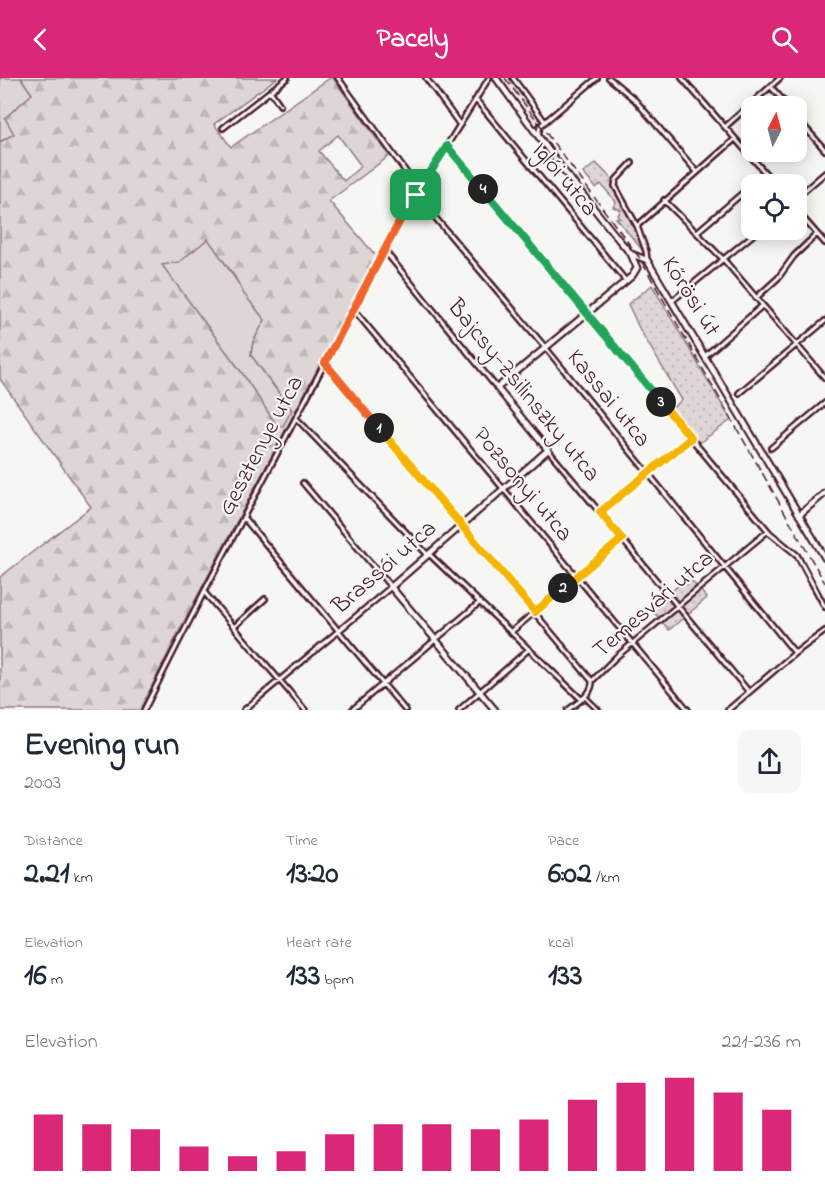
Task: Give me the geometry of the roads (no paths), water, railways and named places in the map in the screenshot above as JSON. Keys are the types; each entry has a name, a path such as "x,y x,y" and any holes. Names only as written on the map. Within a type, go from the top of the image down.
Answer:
{"street":[{"path":"223,128 287,78"},
{"path":"338,78 419,190"},
{"path":"426,78 460,125"},
{"name":"Gesztenye utca","path":"144,710 413,196 416,195 489,78"},
{"name":"Kőrösi út","path":"496,78 538,136 632,254 645,259 825,558"},
{"path":"513,78 545,122"},
{"path":"538,136 540,126 597,78"},
{"path":"609,78 635,100 697,172"},
{"path":"725,127 780,78"},
{"path":"684,79 765,173"},
{"path":"771,87 779,96"},
{"path":"270,91 280,105"},
{"name":"Iglói utca","path":"476,100 626,281"},
{"path":"456,118 464,119"},
{"path":"530,125 540,126"},
{"path":"807,130 825,150"},
{"path":"637,226 735,139"},
{"path":"447,146 768,531 797,555 825,607"},
{"path":"497,388 632,276 645,259 646,251 637,226 615,186 616,180 632,163"},
{"path":"807,189 825,173"},
{"path":"697,232 741,194"},
{"name":"Kassai utca","path":"416,195 545,347 795,653"},
{"path":"664,200 724,260 825,378"},
{"path":"807,222 825,243"},
{"path":"756,298 778,278 794,255 818,234"},
{"path":"672,301 747,240"},
{"name":"Bajcsy-Zsilinszky utca","path":"384,250 749,692"},
{"path":"632,254 636,268"},
{"path":"705,356 763,306"},
{"name":"Pozsonyi utca","path":"354,310 688,710"},
{"path":"739,393 825,321"},
{"path":"325,363 592,681"},
{"path":"771,448 825,403"},
{"path":"296,418 428,555 598,710"},
{"path":"600,512 691,438"},
{"name":"Brassói utca","path":"244,710 339,632 548,450"},
{"path":"303,483 495,710"},
{"path":"799,515 825,493"},
{"path":"243,517 405,710"},
{"name":"Temesvári utca","path":"568,710 583,698 592,686 592,681 632,643 768,531"},
{"path":"511,632 622,539"},
{"path":"204,592 305,710"},
{"path":"234,627 264,599"},
{"path":"352,710 479,603"},
{"path":"728,710 795,653 825,631"},
{"path":"459,710 529,649"},
{"path":"734,705 737,710"}],"railway":[{"path":"505,78 639,257 825,583"}]}
